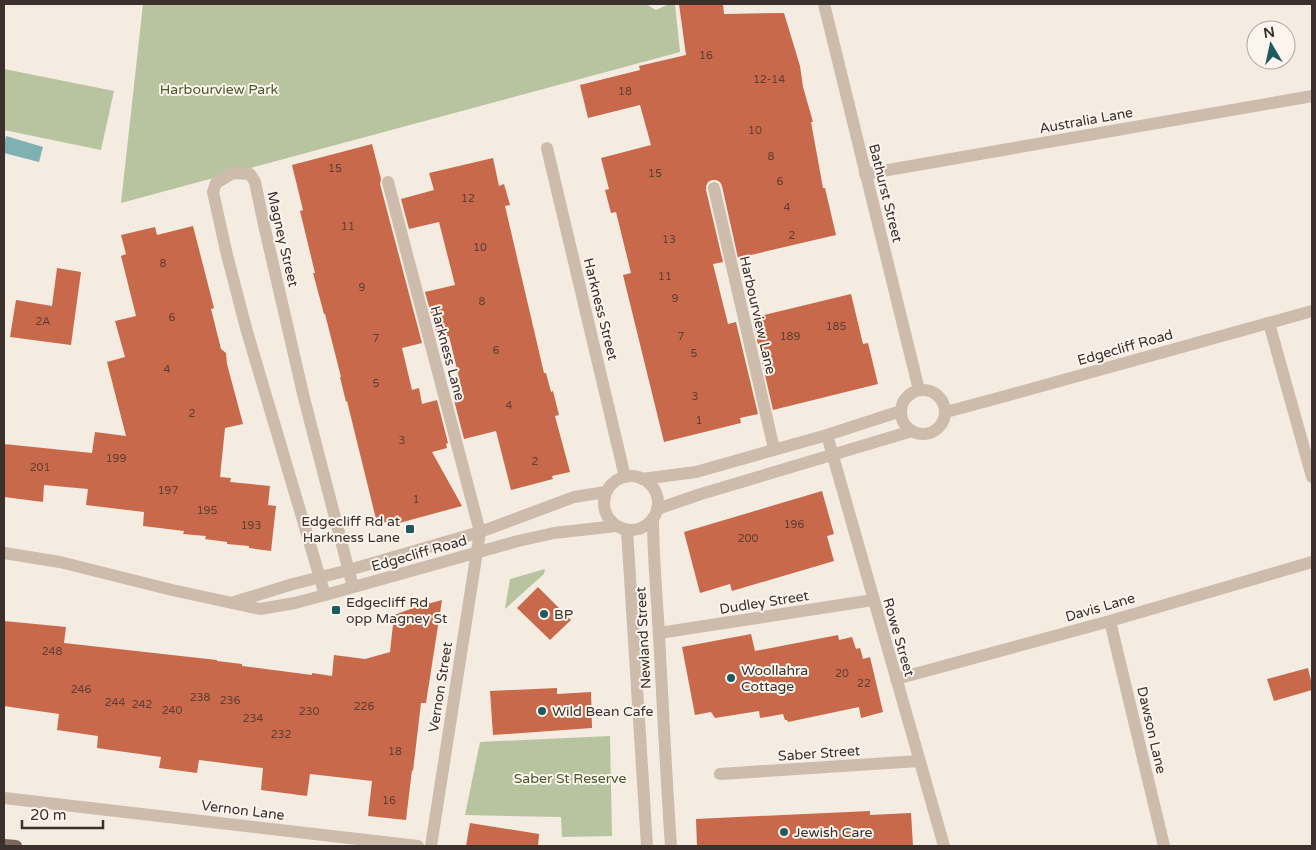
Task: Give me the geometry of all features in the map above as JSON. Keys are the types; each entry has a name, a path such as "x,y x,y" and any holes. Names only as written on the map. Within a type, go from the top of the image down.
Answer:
{"main road":[{"path":"4,845 16,846"}],"street":[{"name":"Bathurst Street","path":"824,4 919,390"},
{"name":"Australia Lane","path":"865,174 1312,96"},
{"name":"Harkness Street","path":"547,148 626,477"},
{"name":"Magney Street","path":"325,595 246,328 213,192 216,183 233,173 250,174 255,182 304,398 353,588"},
{"name":"Harkness Lane","path":"388,182 480,532"},
{"name":"Harbourview Lane","path":"714,188 774,449"},
{"name":"Edgecliff Road","path":"946,412 1312,311"},
{"path":"1268,323 1312,477"},
{"path":"922,389 936,394 944,405 946,412 942,424 932,433 918,434 903,423 901,411 905,398 922,389"},
{"path":"642,479 696,472 827,435 901,411"},
{"path":"655,514 701,494 912,431"},
{"name":"Rowe Street","path":"827,435 944,846"},
{"path":"634,476 649,483 658,502 655,514 649,524 635,530 621,528 610,521 604,507 606,492 610,485 626,477 634,476"},
{"name":"Edgecliff Road","path":"232,603 480,532 574,497 606,492"},
{"name":"Newland Street","path":"655,514 653,548 671,846"},
{"name":"Edgecliff Road","path":"4,553 60,562 172,590 260,609 295,603 477,552 554,533 621,528"},
{"name":"Newland Street","path":"621,528 647,846"},
{"name":"Vernon Street","path":"431,846 480,532"},
{"name":"Davis Lane","path":"896,679 1110,621 1312,562"},
{"name":"Dudley Street","path":"659,633 873,600"},
{"name":"Dawson Lane","path":"1110,621 1164,846"},
{"name":"Saber Street","path":"720,774 919,761"},
{"name":"Vernon Lane","path":"4,798 418,846"}],"green space":[{"name":"Harbourview Park","path":"143,4 646,4 656,10 669,4 675,4 680,52 121,203"},
{"path":"4,69 114,91 101,150 4,130"},
{"path":"545,569 544,574 505,609 510,579"},
{"name":"Saber St Reserve","path":"610,736 612,836 562,837 561,817 465,815 480,742"}],"water":[{"path":"6,136 43,147 39,162 4,153"}],"building":[{"path":"679,4 723,4 724,14 784,13 800,66 803,87 813,122 811,122 823,188 825,188 836,235 738,258 722,186 716,180 708,182 706,190 723,262 713,264 728,324 736,322 758,414 740,418 741,423 664,442 623,275 631,273 616,212 611,213 605,190 609,189 601,158 651,145 640,105 588,118 580,85 640,70 639,66 686,55"},
{"path":"372,144 381,179 380,184 422,343 402,348 412,390 419,388 422,404 437,400 448,443 446,444 447,448 432,452 462,506 388,526 386,522 378,524 375,515 313,273 315,273 300,211 303,210 292,165"},
{"path":"493,158 499,186 504,184 510,205 505,206 544,373 546,373 551,392 553,391 559,415 555,416 570,472 552,476 553,479 511,490 496,431 464,439 453,396 463,394 449,336 438,339 425,292 455,285 439,222 409,229 401,199 434,190 429,173"},
{"path":"193,226 214,308 211,309 221,349 226,353 227,364 243,424 225,428 220,477 231,478 230,482 270,486 268,505 276,506 271,551 205,539 206,536 183,534 184,531 143,526 144,512 86,505 88,489 44,485 43,502 4,497 4,444 92,453 95,432 126,436 107,362 125,357 115,321 136,316 121,256 126,254 121,235 155,227 157,235"},
{"path":"57,268 81,272 71,345 10,337 16,300 52,306"},
{"path":"851,294 863,344 868,343 878,384 773,410 752,318"},
{"path":"822,491 834,534 827,536 834,561 732,591 730,584 700,593 684,532"},
{"name":"BP","path":"538,587 571,620 550,640 517,608"},
{"path":"442,600 426,703 421,703 406,820 368,816 372,781 310,774 307,796 261,790 263,768 199,760 197,773 159,768 161,757 97,748 98,736 57,730 59,714 4,706 4,621 66,627 64,643 217,660 242,664 242,666 332,676 334,655 365,659 390,652 394,615"},
{"path":"751,634 755,651 838,635 839,640 852,637 856,649 860,648 863,659 870,657 883,712 861,718 859,707 788,722 783,714 760,718 759,711 715,718 711,712 695,715 682,647"},
{"path":"1308,668 1312,690 1274,701 1267,679"},
{"name":"Wild Bean Cafe","path":"557,688 557,694 591,692 592,728 493,735 490,691"},
{"name":"Jewish Care","path":"870,811 870,815 911,813 913,846 697,846 696,819"},
{"path":"470,823 539,834 538,846 466,846"}],"place":[{"name":"Edgecliff Rd at Harkness Lane","path":"410,529"},
{"name":"Edgecliff Rd opp Magney St","path":"336,610"},
{"name":"BP","path":"544,614"},
{"name":"Woollahra Cottage","path":"731,678"},
{"name":"Wild Bean Cafe","path":"542,711"},
{"name":"Jewish Care","path":"784,832"}]}
